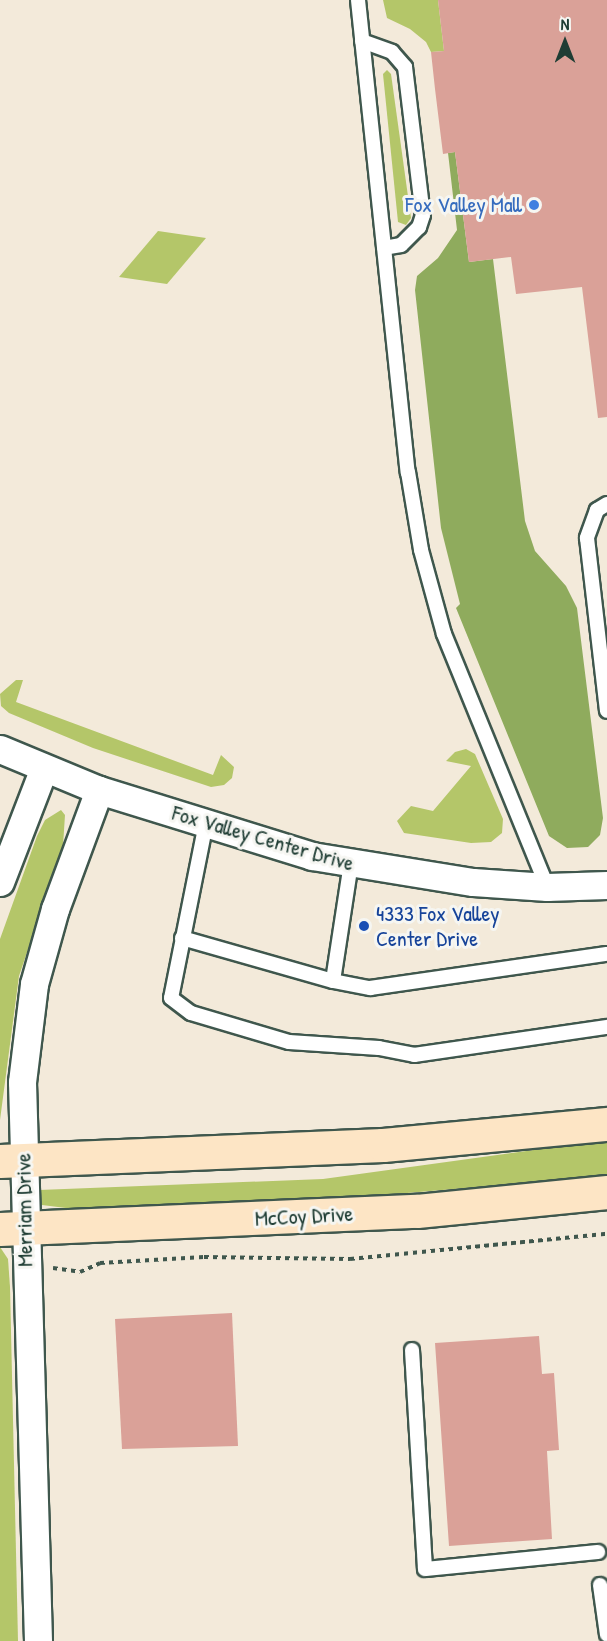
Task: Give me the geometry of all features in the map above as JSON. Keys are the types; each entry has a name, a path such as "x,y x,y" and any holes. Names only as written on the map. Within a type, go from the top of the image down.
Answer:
{"street":[{"name":"Fox Valley Center Drive","path":"0,749 99,790 312,856 473,882 547,887 607,885"},
{"path":"0,882 44,768"},
{"name":"Merriam Drive","path":"38,1641 12,1229 12,1161 34,984 56,909 99,790"},
{"path":"12,1161 383,1145 607,1124"},
{"name":"McCoy Drive","path":"12,1229 417,1211 607,1192"}],"lane":[{"path":"358,0 408,472 421,550 444,634 547,887"},
{"path":"362,41 392,52 405,67 422,204 419,227 401,245 384,248"},
{"path":"607,504 597,510 587,538 607,711"},
{"path":"206,823 171,998 191,1012 289,1042 379,1048 414,1055 607,1027"},
{"path":"333,981 351,863"},
{"path":"182,938 333,981 370,988 607,954"},
{"path":"412,1350 425,1569 598,1552"},
{"path":"600,1585 607,1635"}],"path":[{"path":"54,1268 80,1272 100,1263 204,1257 350,1259 607,1234"}],"green space":[{"path":"383,0 438,0 444,51 431,52 426,42 410,29 387,18"},
{"path":"387,70 391,74 411,218 406,225 398,222 383,74"},
{"path":"455,152 469,262 493,259 525,521 535,551 566,586 577,608 603,818 600,835 588,847 567,848 549,836 456,608 460,604 441,528 415,290 417,276 438,258 457,230 448,153"},
{"path":"158,231 206,238 167,284 119,277"},
{"path":"16,680 23,680 16,702 213,775 221,755 234,767 232,778 224,785 211,787 93,748 9,713 1,706 0,694"},
{"path":"466,749 475,754 503,819 502,833 491,842 471,843 404,833 397,821 411,806 433,811 471,766 446,761 455,752"},
{"path":"61,810 65,815 63,846 19,976 0,1120 0,939 37,836 45,820"},
{"path":"607,1140 607,1176 325,1200 74,1209 34,1204 34,1193 39,1190 323,1179"},
{"path":"0,1247 8,1259 10,1287 18,1641 0,1641"}],"building":[{"name":"Fox Valley Mall","path":"438,0 607,0 607,417 598,418 582,287 516,294 511,257 469,262 455,152 443,154 435,89 431,52 444,51"},
{"path":"232,1313 238,1446 122,1449 115,1319"},
{"path":"539,1336 542,1374 554,1373 559,1450 547,1451 552,1539 449,1546 435,1343"}],"place":[{"name":"Fox Valley Mall","path":"534,205"},
{"name":"4333 Fox Valley Center Drive","path":"364,926"}]}
